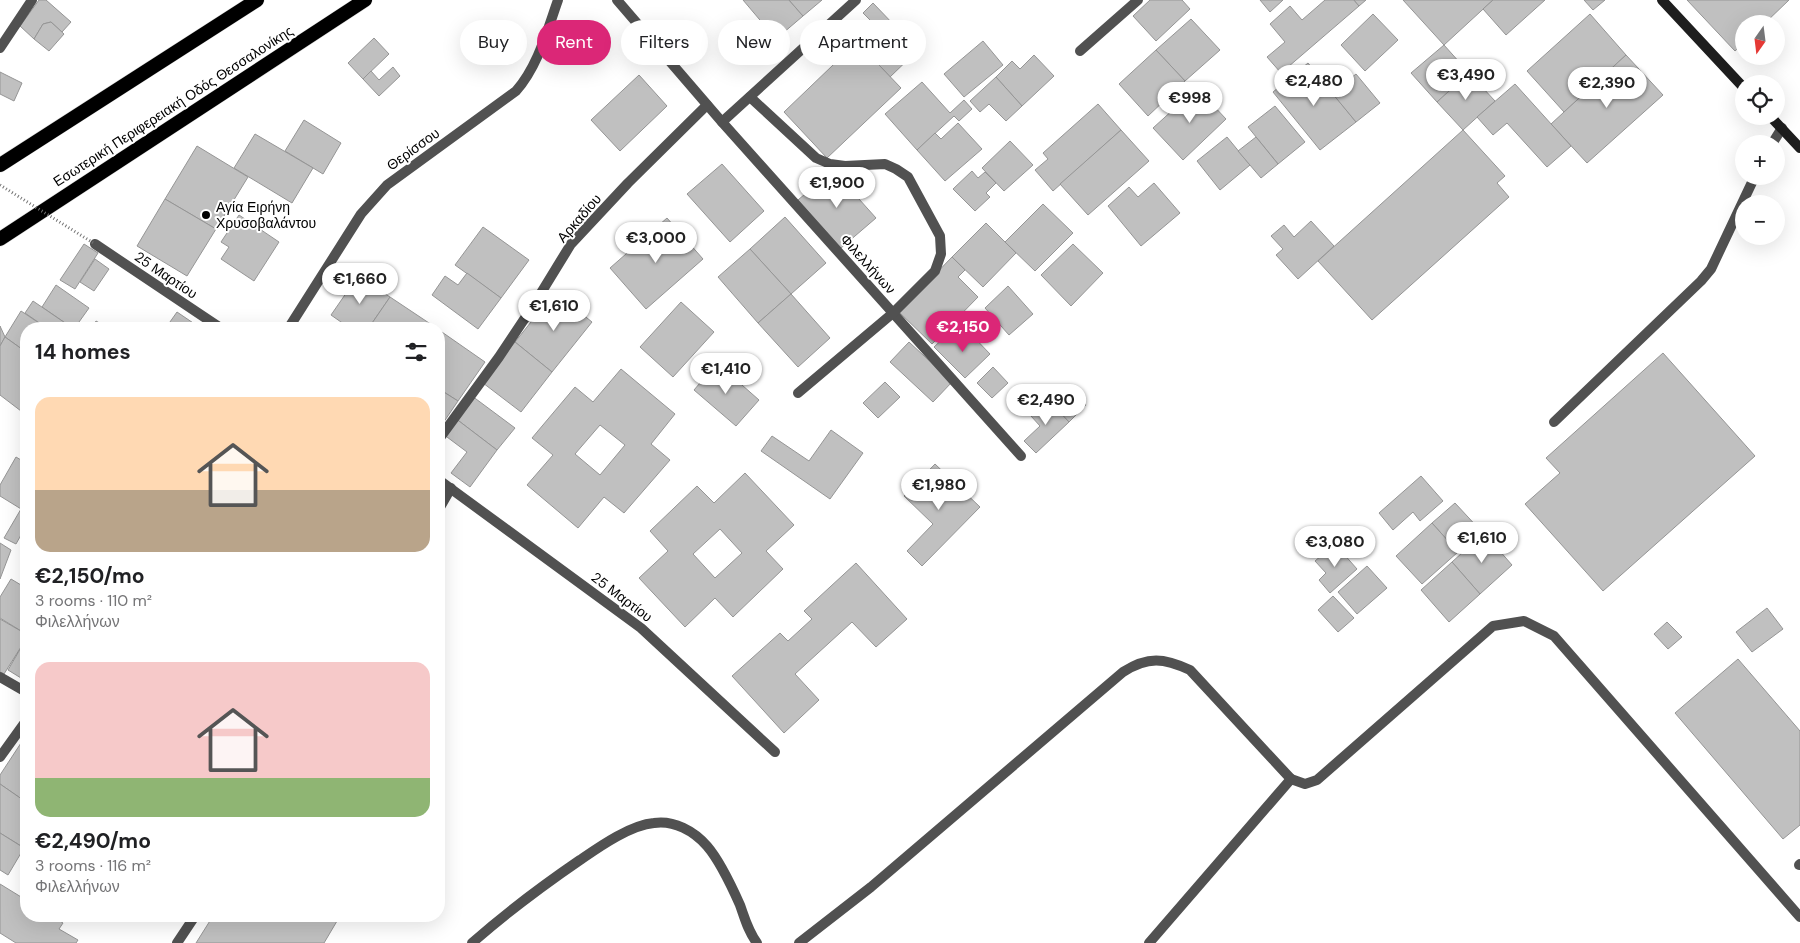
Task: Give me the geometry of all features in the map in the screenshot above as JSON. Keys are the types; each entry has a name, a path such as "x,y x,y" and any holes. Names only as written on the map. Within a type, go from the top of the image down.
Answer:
{"highway":[{"path":"0,165 257,0"},
{"name":"Εσωτερική Περιφερειακή Οδός Θεσσαλονίκης","path":"0,239 365,0"}],"main road":[{"path":"1662,0 1735,78"},
{"path":"1779,125 1800,148"}],"street":[{"path":"0,48 32,0"},
{"name":"Θερίσσου","path":"292,322 361,214 387,185 516,91 526,79 544,40 558,0"},
{"name":"Φιλελλήνων","path":"617,0 722,122 1021,456"},
{"path":"722,122 856,0"},
{"path":"1080,51 1138,0"},
{"path":"750,97 816,158 830,164 845,166 885,164 908,177 940,236 939,263 935,271 893,313 798,393"},
{"name":"Αρκαδίου","path":"445,431 499,357 571,244 628,183 707,105"},
{"path":"1778,135 1782,128"},
{"path":"1554,422 1701,281 1711,269 1751,185"},
{"name":"25 Μαρτίου","path":"95,244 212,322"},
{"name":"25 Μαρτίου","path":"445,484 641,628 775,752"},
{"path":"445,498 451,488"},
{"path":"799,943 871,887 1122,672 1136,664 1154,660 1174,662 1190,670 1290,780 1305,784 1317,780 1493,626 1524,621 1554,636 1800,917"},
{"path":"0,677 20,689"},
{"path":"0,757 20,729"},
{"path":"1149,943 1290,780"},
{"path":"472,943 506,913 600,846 628,831 652,822 666,822 682,827 696,835 707,846 716,858 740,905 749,932 757,943"},
{"path":"178,943 191,922"}],"path":[{"path":"0,185 95,244"}],"building":[{"path":"39,0 46,0 71,22 62,32 51,22 43,24 34,39 20,26"},
{"path":"743,0 789,0 803,16 790,27 790,20 760,20"},
{"path":"789,0 822,0 803,16"},
{"path":"1150,0 1182,0 1190,9 1156,41 1133,16"},
{"path":"1260,0 1283,0 1270,12"},
{"path":"1325,0 1354,0 1359,6 1281,73 1267,57 1285,42 1270,24 1290,6 1302,20"},
{"path":"1354,0 1366,0 1359,6"},
{"path":"1403,0 1493,0 1444,45"},
{"path":"1493,0 1545,0 1506,35 1483,9"},
{"path":"1584,0 1605,0 1593,10"},
{"path":"1687,0 1789,0 1773,15 1735,15 1735,51"},
{"path":"873,3 889,20 870,20 863,13"},
{"path":"1373,14 1398,40 1365,71 1341,45"},
{"path":"1590,14 1626,55 1564,112 1527,71"},
{"path":"1191,19 1220,50 1185,81 1156,50"},
{"path":"51,22 64,34 49,51 34,39 43,24"},
{"path":"374,38 389,54 363,79 348,63"},
{"path":"983,41 1003,65 964,97 944,74"},
{"path":"1444,45 1469,73 1437,102 1411,73"},
{"path":"1156,50 1185,81 1148,116 1119,84"},
{"path":"1034,55 1054,76 1022,106 996,77 1012,61 1020,69"},
{"path":"1626,55 1663,95 1587,163 1551,124"},
{"path":"1308,63 1356,122 1320,150 1273,92"},
{"path":"833,65 879,65 901,88 827,158 784,112"},
{"path":"879,65 902,65 890,77"},
{"path":"393,67 400,76 379,96 363,79 371,71 379,80"},
{"path":"0,72 22,83 14,101 0,94"},
{"path":"1469,73 1495,101 1463,130 1437,102"},
{"path":"1356,74 1380,103 1356,122 1332,93"},
{"path":"639,75 667,106 620,151 591,120"},
{"path":"996,77 1022,106 1006,121 989,104 980,112 970,101"},
{"path":"922,82 950,113 964,100 972,109 959,121 954,116 917,150 885,114"},
{"path":"1515,84 1571,146 1547,167 1507,123 1493,135 1477,117"},
{"path":"1197,88 1226,119 1183,160 1153,128"},
{"path":"1098,104 1121,130 1053,191 1035,170 1048,159 1043,153"},
{"path":"1275,106 1305,142 1278,164 1248,127"},
{"path":"304,120 341,143 323,174 285,151"},
{"path":"958,123 982,149 945,181 917,150 935,133 941,139"},
{"path":"1121,130 1149,161 1088,215 1060,184"},
{"path":"1463,130 1505,176 1497,183 1509,197 1372,320 1318,261"},
{"path":"255,134 313,168 292,203 234,168"},
{"path":"1227,137 1250,165 1220,190 1197,161"},
{"path":"1256,137 1278,164 1261,178 1238,151"},
{"path":"1010,141 1033,165 1004,191 982,168"},
{"path":"197,146 248,177 216,229 165,199"},
{"path":"722,164 764,211 730,242 687,194"},
{"path":"833,170 876,218 841,248 798,200"},
{"path":"972,171 978,178 985,172 996,183 986,193 990,197 975,211 953,189"},
{"path":"1154,183 1180,213 1141,246 1108,206 1129,187 1138,197"},
{"path":"165,199 216,229 187,276 137,246"},
{"path":"1043,204 1073,233 1035,271 1005,242"},
{"path":"239,215 279,242 254,281 221,259 229,247 221,242"},
{"path":"785,217 826,263 791,294 750,249"},
{"path":"667,218 703,259 646,309 610,268"},
{"path":"1311,221 1334,246 1298,279 1276,255 1283,249 1271,236 1284,225 1294,237"},
{"path":"986,223 1016,253 983,287 952,257"},
{"path":"483,227 529,260 501,298 455,265"},
{"path":"84,244 98,253 75,289 60,280"},
{"path":"1073,244 1103,273 1071,306 1041,275"},
{"path":"750,249 791,294 758,323 718,277"},
{"path":"952,257 965,270 958,277 978,297 932,344 899,312"},
{"path":"95,259 109,269 94,291 80,282"},
{"path":"467,273 501,298 478,329 432,295 445,276 458,285"},
{"path":"358,276 390,297 373,322 341,322 331,315"},
{"path":"56,285 89,308 79,322 64,322 42,307"},
{"path":"1008,286 1033,314 1009,335 985,308"},
{"path":"555,292 592,322 552,372 515,342"},
{"path":"791,294 830,338 798,367 758,323"},
{"path":"390,297 428,322 373,322"},
{"path":"33,301 64,322 38,322 25,313"},
{"path":"681,302 714,332 673,377 640,347"},
{"path":"21,311 38,322 20,322 20,348 5,337"},
{"path":"177,312 192,322 170,322"},
{"path":"0,326 5,337 0,346"},
{"path":"968,331 990,354 965,378 934,347 947,335 955,343"},
{"path":"445,334 485,362 458,401 445,393"},
{"path":"5,337 20,348 20,410 0,395 0,346"},
{"path":"515,342 552,372 521,412 483,383"},
{"path":"909,342 952,382 933,402 890,362"},
{"path":"1663,353 1755,456 1603,591 1525,504 1560,473 1546,458"},
{"path":"717,363 759,400 736,426 694,390"},
{"path":"993,367 1008,383 992,398 977,383"},
{"path":"621,369 675,414 651,444 670,460 624,513 604,497 578,528 527,485 553,455 532,438 575,387 593,402","holes":["600,425 625,445 600,475 575,454"]},
{"path":"885,382 900,397 878,418 863,403"},
{"path":"1074,392 1086,405 1069,422 1056,408"},
{"path":"445,393 458,401 445,420"},
{"path":"472,396 515,428 497,450 455,418"},
{"path":"1048,400 1069,422 1036,453 1024,441 1040,426 1031,416"},
{"path":"455,418 497,450 470,487 451,473 467,452 445,436 445,431"},
{"path":"831,430 863,453 830,499 761,451 772,436 809,461"},
{"path":"16,457 20,459 20,508 0,496 0,485"},
{"path":"935,464 980,507 922,566 907,551 933,524 904,496"},
{"path":"745,473 794,525 766,551 783,569 733,617 715,598 685,627 639,578 668,551 650,531 697,486 714,503","holes":["720,529 742,553 715,578 693,554"]},
{"path":"1421,476 1443,501 1420,521 1413,512 1393,530 1379,513"},
{"path":"1455,503 1481,531 1458,552 1432,523"},
{"path":"20,511 20,537 16,544 4,538"},
{"path":"1432,523 1458,552 1422,584 1396,556"},
{"path":"1484,533 1512,565 1480,594 1452,562"},
{"path":"0,543 11,550 0,579"},
{"path":"1335,544 1357,569 1330,593 1319,580 1326,573 1315,561"},
{"path":"1452,562 1480,594 1449,622 1421,590"},
{"path":"856,563 907,619 876,647 852,622 795,674 819,700 784,733 732,676 780,633 788,641 812,619 804,611"},
{"path":"1367,566 1387,588 1357,614 1338,592"},
{"path":"11,579 20,584 20,630 0,618 0,597"},
{"path":"1333,596 1354,618 1338,632 1318,610"},
{"path":"1767,608 1783,629 1752,652 1736,632"},
{"path":"0,619 20,631 20,649 4,674 0,672"},
{"path":"1667,622 1682,637 1668,649 1654,634"},
{"path":"20,649 20,677 8,670"},
{"path":"1738,659 1800,731 1800,825 1783,839 1675,713"},
{"path":"20,745 20,798 0,784 0,775"},
{"path":"0,784 20,798 20,845 0,833"},
{"path":"0,833 20,846 20,855 8,875 0,870"},
{"path":"0,884 20,896 20,922 61,922 63,923 59,929 78,940 76,943 16,943 0,933"},
{"path":"209,922 336,922 324,943 196,943"}],"place":[{"name":"Αγία Ειρήνη Χρυσοβαλάντου","path":"206,215"}]}
